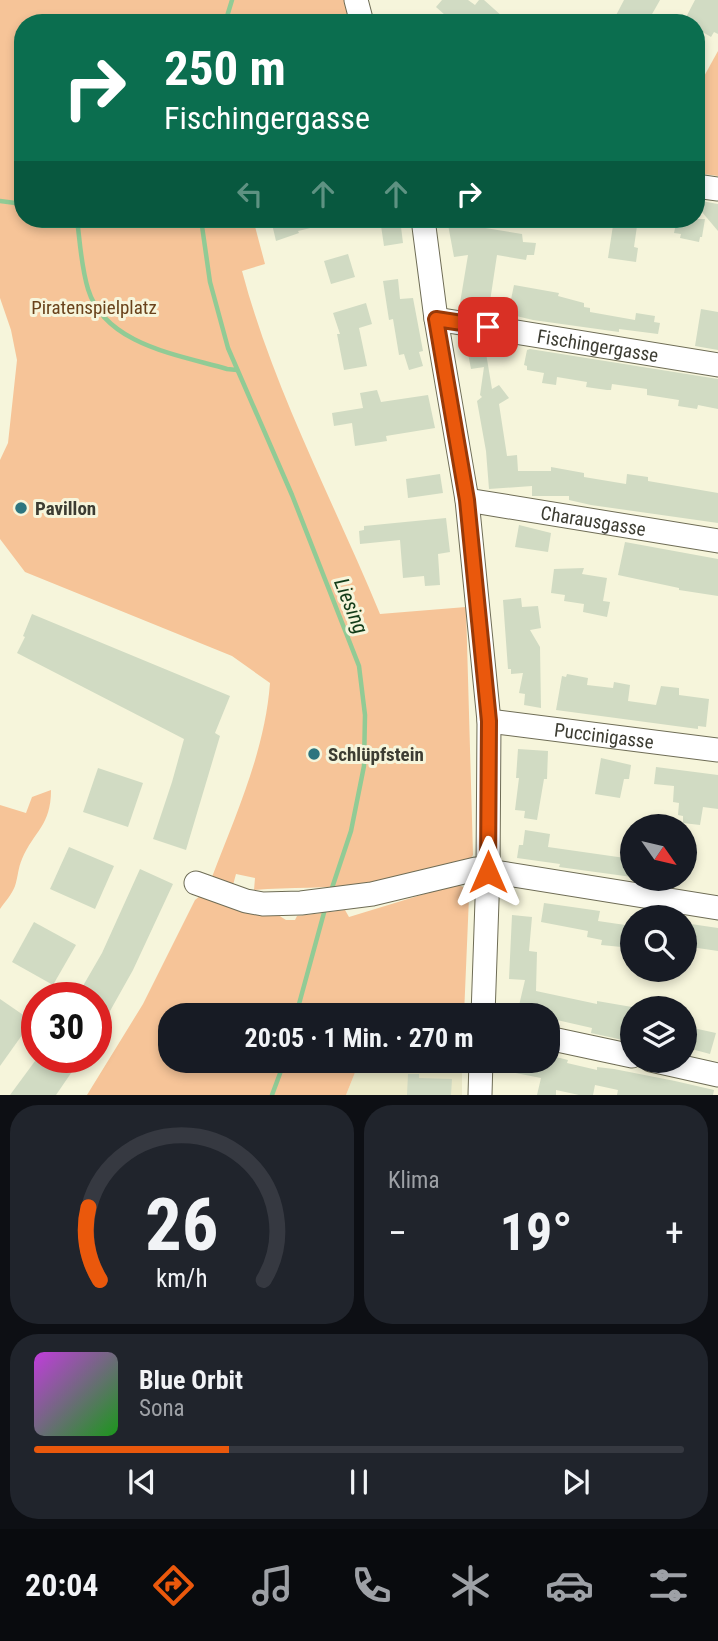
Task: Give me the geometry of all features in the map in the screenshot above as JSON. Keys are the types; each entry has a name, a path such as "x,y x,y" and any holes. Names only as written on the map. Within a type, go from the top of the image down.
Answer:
{"street":[{"path":"423,228 467,500 489,721 483,1003"},
{"name":"Fischingergasse","path":"436,319 718,365"},
{"name":"Charausgasse","path":"467,500 718,541"},
{"name":"Puccinigasse","path":"489,721 718,750"},
{"path":"196,883 246,901 263,904 301,903 354,897 476,869 718,908"},
{"path":"560,1041 620,1053"},
{"path":"697,1070 718,1075"},
{"path":"480,1095 481,1073"}],"shaded area":[{"path":"355,1073 462,1073 462,1095 346,1095"}],"green space":[{"name":"Piratenspielplatz","path":"0,0 346,0 350,14 14,14 14,228 255,228 265,264 242,271 255,316 305,445 380,614 466,607 473,855 470,859 390,879 336,887 254,890 255,878 236,874 233,885 212,877 256,758 270,683 232,656 25,572 0,539 0,460 8,443 17,360 11,330 0,298"},
{"path":"718,51 718,176 705,174 705,75"},
{"path":"51,790 45,820 22,859 14,889 0,909 0,805 26,813 32,797"},
{"path":"457,884 463,887 469,897 465,1003 158,1003 158,1073 355,1073 346,1095 87,1095 101,1073 112,1073 112,1054 143,1004 195,900 200,896 258,914 278,915 286,920 295,920 297,916 345,910 349,917"}],"building":[{"path":"442,0 468,0 475,5 479,0 484,0 500,14 444,14 436,7"},
{"path":"624,0 660,0 652,14 617,14"},
{"path":"695,0 718,0 718,34 714,32 711,37 705,33 705,14 688,14"},
{"path":"705,202 718,204 718,231 705,216"},
{"path":"273,228 310,228 298,231 299,233 276,241"},
{"path":"381,228 401,228 403,243 384,246"},
{"path":"449,228 485,228 522,234 523,242 536,243 534,255 527,255 526,260 497,255 489,308 460,303 468,255 454,257"},
{"path":"613,228 637,228 634,247 638,248 636,262 608,258"},
{"path":"675,228 704,228 699,242 680,238 681,234 674,233"},
{"path":"348,254 355,277 331,284 324,261"},
{"path":"398,279 400,299 413,298 423,351 419,352 423,366 409,370 404,354 399,355 393,319 389,320 383,281"},
{"path":"514,285 559,293 558,296 584,303 584,307 590,308 590,312 635,320 636,313 655,316 654,322 660,323 658,334 619,329 619,332 508,314"},
{"path":"366,303 372,324 359,328 367,366 344,370 337,334 340,334 333,313"},
{"path":"701,309 718,312 718,350 695,346"},
{"path":"484,341 492,389 499,385 509,398 499,404 507,456 517,455 518,471 551,471 551,467 584,473 584,477 626,484 627,474 648,477 648,481 718,493 718,523 591,505 569,500 569,496 532,496 532,486 489,489 486,451 477,401 482,397 480,395 484,367 471,369 466,343"},
{"path":"527,350 718,379 718,409 698,405 697,409 678,406 679,400 647,395 647,389 612,384 611,390 607,390 586,387 587,382 557,377 556,385 542,383 544,373 527,370 524,365"},
{"path":"377,390 381,402 428,395 435,428 386,436 387,441 355,446 352,423 334,426 332,413 363,408 360,393"},
{"path":"440,474 443,493 408,498 406,479"},
{"path":"446,518 450,552 438,554 440,585 425,586 424,576 403,578 400,540 360,544 359,531 364,530 364,526"},
{"path":"519,525 551,533 548,552 515,547"},
{"path":"625,542 718,559 718,596 679,590 618,575"},
{"path":"584,568 582,574 607,578 603,601 610,602 607,617 583,612 584,604 564,601 565,595 551,593 554,569"},
{"path":"521,598 522,607 538,606 541,628 530,630 540,647 541,708 524,705 525,694 519,693 523,673 511,674 511,669 508,669 503,600"},
{"path":"32,614 230,696 215,733 220,736 186,850 153,839 184,739 17,653"},
{"path":"567,674 588,678 587,685 613,688 614,682 630,685 628,701 656,705 661,686 679,688 679,695 709,699 706,727 698,726 698,729 556,710 562,676 566,677"},
{"path":"518,749 548,751 547,779 544,779 537,820 524,818 525,811 515,810 519,778 516,778"},
{"path":"601,758 631,765 629,779 624,779 620,798 595,794"},
{"path":"656,767 718,775 718,809 703,807 700,825 697,825 697,814 678,814 679,803 673,802 674,786 654,784"},
{"path":"98,768 143,783 128,827 83,812"},
{"path":"525,830 550,834 548,847 620,857 620,875 517,858 519,845 523,845"},
{"path":"69,847 114,866 95,909 50,889"},
{"path":"140,869 173,884 133,970 112,1007 112,982 85,982 102,953"},
{"path":"544,903 600,911 598,921 620,924 620,947 601,945 602,940 587,937 588,931 541,922"},
{"path":"512,915 532,917 529,951 537,952 536,991 597,1004 597,1001 620,1005 620,1039 591,1033 592,1028 560,1021 560,1003 520,1003 525,980 509,979"},
{"path":"34,922 76,945 55,982 48,982 12,962"},
{"path":"697,925 718,928 718,951 697,948"},
{"path":"0,999 21,1013 21,1036 0,1066"},
{"path":"697,1029 716,1033 710,1054 697,1050"},
{"path":"560,1058 568,1060 567,1063 597,1070 597,1067 614,1069 620,1070 620,1073 634,1073 714,1090 713,1095 617,1095 618,1090 595,1085 593,1095 556,1090 556,1095 537,1095 541,1078 515,1073 560,1073"},
{"path":"26,1073 71,1073 56,1095 10,1095"},
{"path":"408,1074 419,1074 419,1078 452,1079 451,1095 407,1095"}],"waterway":[{"name":"Liesing","path":"228,14 232,0"},
{"path":"0,201 14,203"},
{"path":"78,228 88,289 97,308 110,323 146,345 237,370"},
{"name":"Liesing","path":"202,228 210,282 228,348 292,495 359,666 365,715 364,766 351,831 331,891"},
{"name":"Liesing","path":"299,1003 325,909"},
{"name":"Liesing","path":"272,1095 280,1073"}],"place":[{"name":"Pavillon","path":"21,508"},
{"name":"Schlüpfstein","path":"314,754"}],"route":[{"path":"488,327 436,319 467,500 489,721 488,872"}]}
